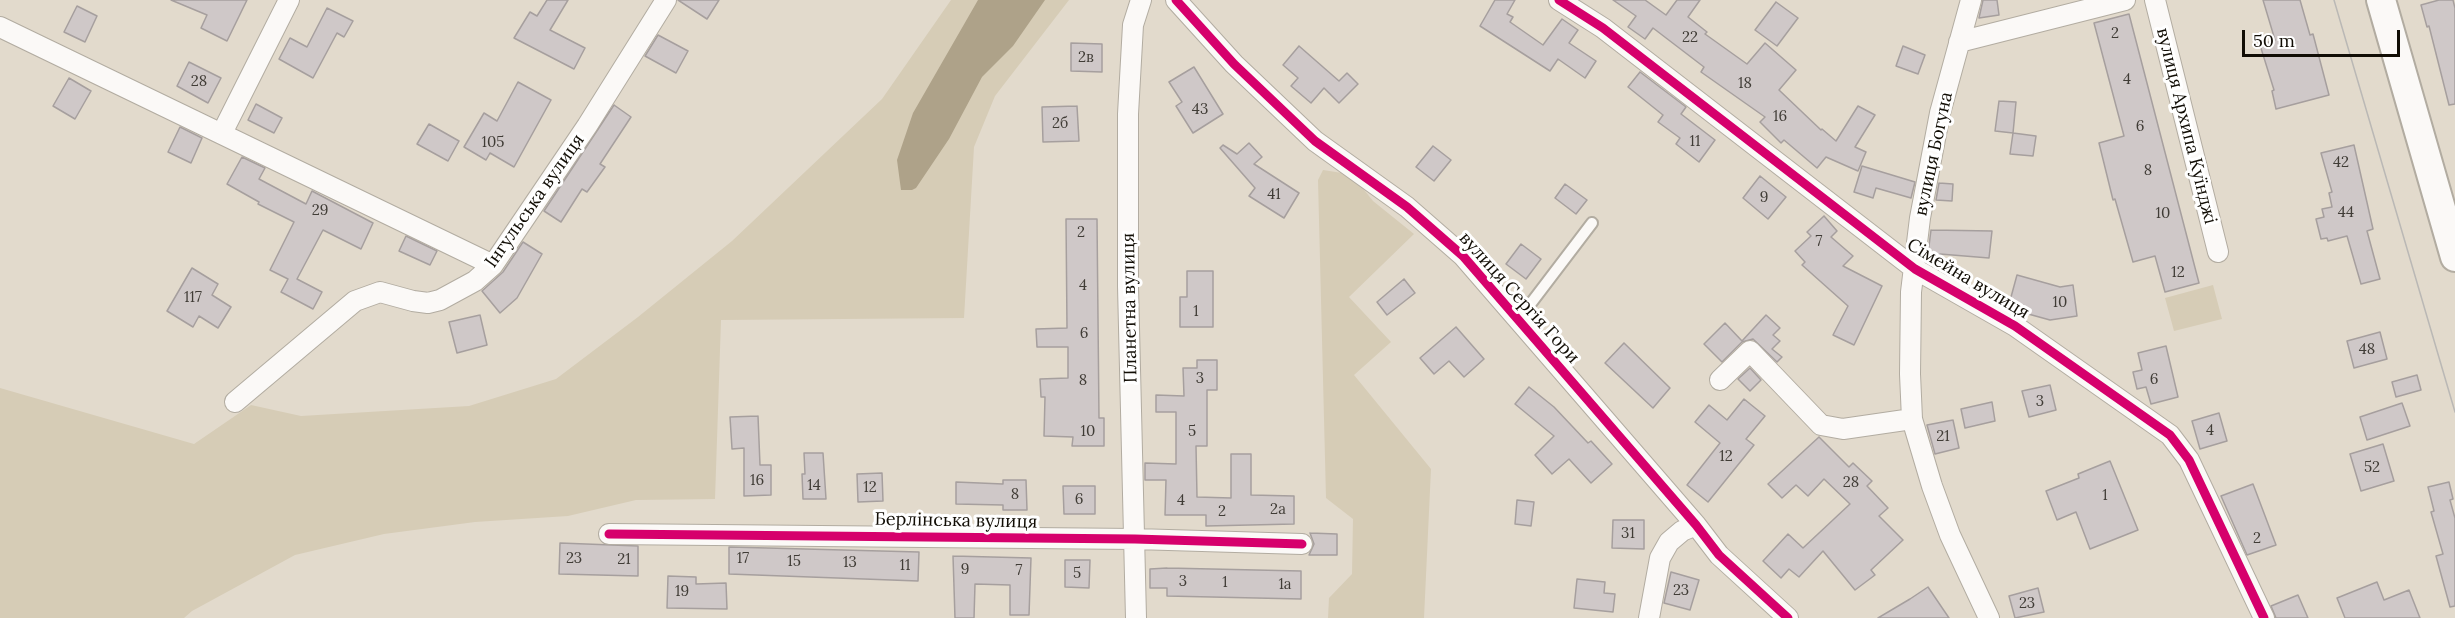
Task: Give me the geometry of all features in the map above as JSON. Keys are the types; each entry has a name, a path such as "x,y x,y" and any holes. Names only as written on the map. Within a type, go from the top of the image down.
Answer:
{"main road":[{"path":"2381,0 2455,257"}],"street":[{"path":"222,133 289,0"},
{"name":"Інгульська вулиця","path":"235,402 355,301 380,292 412,301 428,303 440,300 475,281 494,265 587,126 666,0"},
{"name":"Планетна вулиця","path":"1136,618 1128,286 1128,114 1133,25 1141,0"},
{"name":"вулиця Сергія Гори","path":"1176,0 1234,64 1315,141 1407,207 1463,256 1696,525 1719,555 1788,618"},
{"name":"Сімейна вулиця","path":"1559,0 1603,28 1915,269 2015,326 2170,435 2189,460 2264,618"},
{"name":"вулиця Богуна","path":"1971,0 1940,113 1920,218 1911,292 1909,336 1912,419 1950,535 1989,618"},
{"path":"1959,42 2125,0"},
{"name":"вулиця Архипа Куїнджі","path":"2155,0 2218,252"},
{"path":"0,27 494,265"},
{"path":"1720,380 1750,351 1821,425 1843,429 1912,419"},
{"path":"1649,618 1660,558 1669,542 1682,531 1696,525"},
{"name":"Берлінська вулиця","path":"609,534 1135,539 1302,544"}],"lane":[{"path":"1519,319 1592,223"}],"shaded area":[{"path":"951,0 1069,0 995,96 974,147 964,318 721,320 715,499 636,500 568,516 475,522 384,534 295,555 192,611 184,618 0,618 0,388 194,444 251,405 301,416 469,406 556,379 638,317 732,241 882,99"},
{"path":"978,0 1045,0 1013,46 982,77 949,139 916,188 901,190 897,160 913,113"},
{"path":"1323,170 1342,173 1361,186 1373,201 1414,234 1349,297 1391,342 1354,375 1431,469 1424,618 1328,618 1329,598 1352,574 1353,519 1326,498 1318,180"},
{"path":"2213,285 2222,319 2174,331 2165,298"}],"building":[{"path":"171,0 247,0 227,41 201,28 207,15"},
{"path":"547,0 568,0 550,30 585,48 574,69 514,38 530,12 537,16"},
{"path":"678,0 719,0 707,19"},
{"path":"1495,0 1515,0 1507,14 1513,17 1510,22 1543,45 1562,19 1578,30 1569,43 1596,61 1585,78 1558,59 1550,71 1480,26"},
{"path":"1613,0 1645,0 1666,15 1677,0 1700,0 1688,17 1707,32 1705,34 1747,64 1765,43 1796,70 1779,90 1821,130 1836,141 1858,106 1875,115 1855,147 1866,152 1858,171 1826,157 1817,168 1784,140 1781,143 1760,122 1765,117 1701,72 1704,67 1653,28 1645,39 1628,27 1636,16"},
{"path":"1983,0 1997,0 1999,15 1979,18"},
{"path":"2263,0 2300,0 2310,35 2313,34 2329,95 2276,109 2272,91 2274,90 2260,45 2275,40"},
{"path":"2439,0 2453,0 2455,8 2455,104 2449,105 2429,26 2427,27 2421,5"},
{"path":"1776,2 1798,18 1777,46 1755,30"},
{"path":"77,6 97,16 85,42 64,32"},
{"path":"327,8 353,21 344,37 337,33 313,78 279,59 290,38 307,47"},
{"path":"2129,14 2199,283 2165,292 2155,256 2133,262 2115,199 2113,200 2099,143 2124,136 2094,23"},
{"path":"658,35 688,51 676,73 645,56"},
{"path":"1071,43 1102,44 1102,72 1071,71"},
{"path":"1299,46 1339,81 1347,73 1358,84 1339,103 1324,88 1311,103 1291,86 1298,78 1283,65"},
{"path":"1903,46 1925,55 1918,74 1896,66"},
{"path":"189,62 221,78 208,103 177,86"},
{"path":"1194,67 1223,114 1193,133 1176,106 1182,102 1169,82"},
{"path":"1640,72 1686,107 1681,114 1715,140 1699,162 1676,144 1680,138 1658,122 1663,115 1628,87"},
{"path":"69,78 91,91 75,119 53,106"},
{"path":"518,82 551,100 514,167 490,153 486,160 464,147 484,113 497,121"},
{"path":"1999,101 2016,102 2013,133 1995,131"},
{"path":"256,104 282,118 274,133 248,120"},
{"path":"614,105 631,117 600,164 605,167 587,192 582,189 561,222 544,211"},
{"path":"1077,106 1079,141 1043,142 1042,107"},
{"path":"429,124 459,141 448,161 417,144"},
{"path":"180,127 202,138 191,163 168,152"},
{"path":"2013,133 2036,136 2033,156 2010,154"},
{"path":"1249,143 1262,157 1254,164 1299,193 1284,218 1249,196 1255,188 1220,148 1223,145 1237,154"},
{"path":"2354,145 2373,229 2367,231 2380,279 2361,284 2347,236 2328,241 2327,238 2321,239 2316,219 2324,217 2322,209 2332,207 2329,193 2332,192 2321,153"},
{"path":"1433,146 1451,160 1434,181 1416,167"},
{"path":"242,157 265,168 259,179 306,204 312,191 373,223 361,249 323,230 297,279 322,292 313,309 281,292 288,279 270,270 294,222 258,204 259,202 227,184"},
{"path":"1862,166 1915,182 1911,198 1876,188 1873,198 1854,192"},
{"path":"1760,176 1786,197 1768,219 1743,198"},
{"path":"1939,183 1953,184 1952,201 1936,200"},
{"path":"1565,184 1587,200 1576,214 1555,198"},
{"path":"1824,216 1837,231 1831,237 1853,256 1843,266 1882,286 1854,345 1833,335 1848,306 1802,265 1805,262 1795,251 1811,236 1807,232"},
{"path":"1066,219 1097,219 1099,418 1104,418 1104,446 1072,446 1073,437 1044,436 1045,397 1041,397 1040,379 1068,378 1068,347 1037,347 1036,329 1067,328"},
{"path":"1931,230 1992,231 1989,258 1940,254 1940,262 1927,262"},
{"path":"406,236 437,251 430,265 399,251"},
{"path":"523,242 542,254 517,298 500,313 482,291 503,272"},
{"path":"1521,244 1541,259 1526,279 1506,264"},
{"path":"192,268 218,284 212,295 231,307 218,328 199,316 193,327 167,311"},
{"path":"1187,271 1213,271 1213,327 1180,327 1180,297 1187,297"},
{"path":"2017,275 2060,287 2073,285 2077,316 2050,320 2021,312 2020,315 2008,308"},
{"path":"1404,279 1415,293 1387,315 1377,302"},
{"path":"480,315 487,345 457,353 449,322"},
{"path":"1766,315 1780,328 1773,335 1780,341 1772,349 1782,357 1777,362 1753,339 1742,342 1722,362 1704,344 1725,323 1742,341"},
{"path":"1456,327 1484,359 1464,377 1449,361 1434,374 1420,358"},
{"path":"2380,332 2387,359 2354,368 2347,341"},
{"path":"1624,343 1670,388 1653,408 1605,363"},
{"path":"2166,346 2178,397 2151,404 2146,387 2137,389 2133,372 2142,370 2138,353"},
{"path":"1197,360 1217,360 1217,390 1207,390 1207,446 1196,446 1197,497 1231,498 1231,454 1251,454 1251,495 1294,496 1294,524 1206,526 1206,515 1165,515 1166,480 1145,480 1145,463 1176,464 1176,412 1156,412 1156,395 1184,396 1183,368 1197,368"},
{"path":"1750,368 1761,380 1750,391 1738,379"},
{"path":"2417,375 2421,390 2396,397 2392,382"},
{"path":"2050,385 2056,410 2029,417 2022,391"},
{"path":"1529,387 1554,407 1588,443 1591,441 1612,464 1591,483 1569,459 1552,474 1535,455 1554,436 1515,404"},
{"path":"1744,399 1765,416 1746,439 1754,445 1708,502 1687,485 1720,443 1695,422 1709,405 1727,420"},
{"path":"1992,402 1995,421 1965,428 1961,409"},
{"path":"2402,403 2410,426 2367,440 2360,417"},
{"path":"2219,413 2227,441 2200,449 2192,421"},
{"path":"758,416 760,465 771,465 771,495 744,496 744,448 732,449 730,417"},
{"path":"1953,420 1959,448 1935,454 1927,425"},
{"path":"1819,437 1849,467 1853,463 1872,481 1867,486 1888,508 1879,516 1903,540 1871,570 1875,575 1855,590 1823,551 1799,577 1789,569 1781,578 1763,561 1788,534 1803,548 1850,504 1824,479 1808,496 1796,485 1782,498 1768,484"},
{"path":"2383,444 2394,481 2361,491 2350,454"},
{"path":"804,453 823,453 826,499 803,499"},
{"path":"2110,461 2138,530 2090,549 2076,512 2057,520 2046,491 2079,478 2078,474"},
{"path":"882,473 883,501 858,502 857,474"},
{"path":"1003,480 1026,480 1027,510 1003,510 1003,505 956,504 956,482 1003,484"},
{"path":"2449,482 2453,499 2450,500 2455,518 2455,606 2450,607 2436,556 2443,554 2431,512 2434,511 2428,487"},
{"path":"2253,484 2276,545 2247,555 2221,496"},
{"path":"1063,486 1095,486 1095,514 1064,514"},
{"path":"1517,500 1534,502 1531,526 1515,524"},
{"path":"1613,520 1644,520 1644,549 1612,548"},
{"path":"1310,533 1337,534 1337,555 1309,555 1314,544"},
{"path":"560,543 638,546 638,576 559,574"},
{"path":"729,547 919,552 918,581 729,574"},
{"path":"953,556 1031,558 1029,615 1010,615 1010,585 975,584 974,618 955,618"},
{"path":"1065,560 1090,560 1089,588 1065,587"},
{"path":"1150,569 1301,571 1301,599 1167,596 1167,588 1150,588"},
{"path":"1671,572 1699,580 1690,610 1664,603"},
{"path":"668,576 696,577 696,584 726,583 727,609 667,608"},
{"path":"1577,579 1605,582 1604,593 1615,594 1613,612 1574,608"},
{"path":"2377,582 2384,600 2409,590 2420,618 2345,618 2337,598"},
{"path":"1928,587 1949,618 1878,618 1910,599"},
{"path":"2038,588 2044,612 2015,618 2009,596"},
{"path":"2298,595 2308,618 2276,618 2271,606"}],"tram line":[{"path":"2334,0 2455,412"}],"cycle path":[{"path":"1176,0 1234,64 1315,141 1407,207 1463,256 1696,525 1719,555 1788,618"},
{"path":"1559,0 1603,28 1915,269 2015,326 2170,435 2189,460 2264,618"},
{"path":"609,534 1135,539 1302,544"}]}
